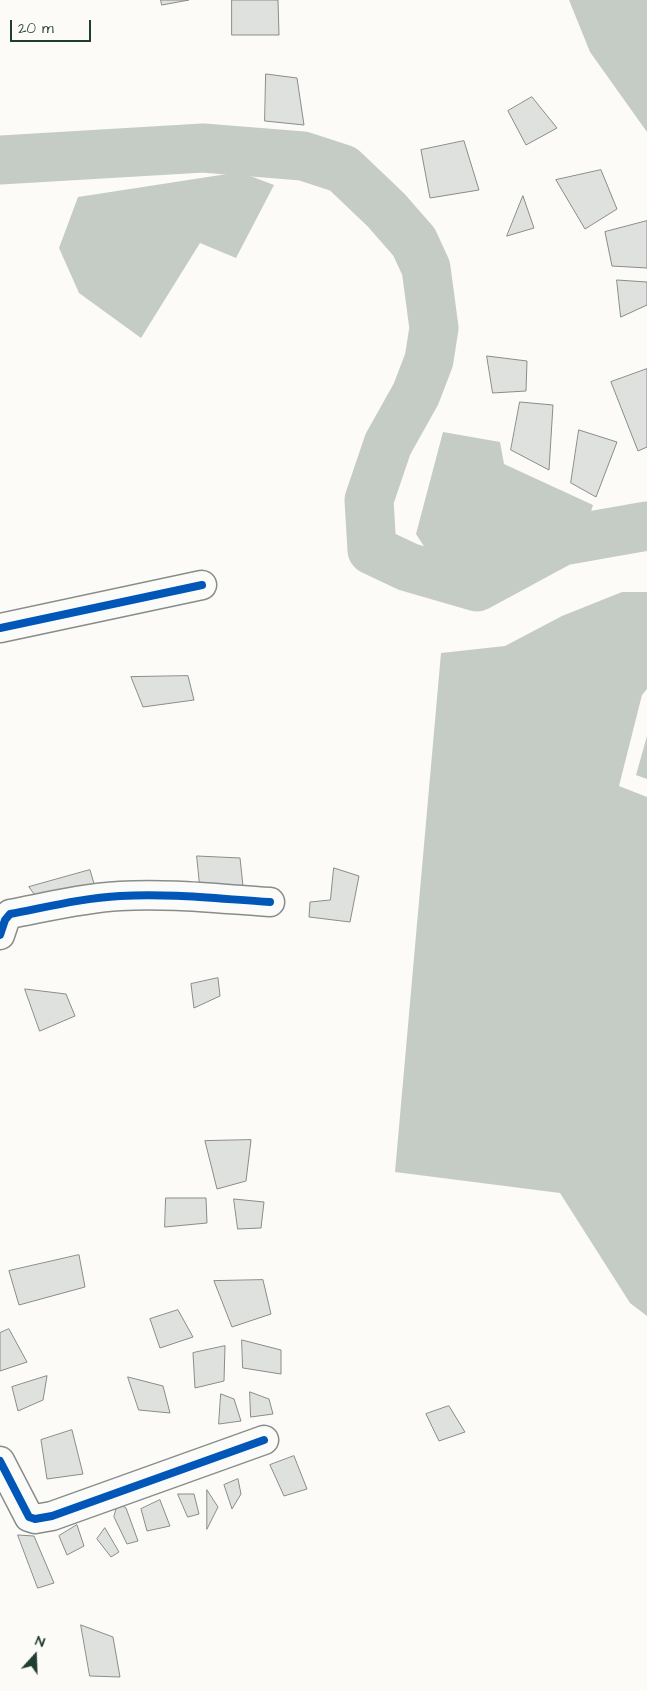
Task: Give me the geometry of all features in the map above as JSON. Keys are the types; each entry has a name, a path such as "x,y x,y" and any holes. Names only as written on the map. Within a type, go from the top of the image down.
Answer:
{"street":[{"path":"0,628 202,585"},
{"path":"0,935 5,920 10,914 119,896 152,895 270,902"},
{"path":"0,1461 28,1517 35,1519 52,1516 264,1440"}],"shaded area":[{"path":"569,0 647,0 647,132 590,52"},
{"path":"240,172 274,185 236,258 200,243 141,338 79,293 59,248 78,197"},
{"path":"443,432 500,442 504,464 593,505 589,518 476,569 431,557 416,534"},
{"path":"622,592 647,592 647,689 642,695 619,786 647,797 647,1316 630,1303 560,1193 395,1172 441,653 505,646 562,616"},
{"path":"647,736 647,779 636,775"}],"building":[{"path":"161,0 189,0 162,5"},
{"path":"232,0 278,0 279,35 232,35"},
{"path":"266,74 297,78 304,125 265,121"},
{"path":"532,97 557,128 526,145 508,111"},
{"path":"464,141 479,190 430,198 421,150"},
{"path":"601,170 617,209 585,229 556,180"},
{"path":"523,196 534,228 507,236"},
{"path":"647,221 647,268 612,266 605,232"},
{"path":"617,280 647,282 647,305 621,317"},
{"path":"487,356 527,361 526,391 493,393"},
{"path":"647,369 647,447 638,451 611,382"},
{"path":"520,402 553,405 549,470 511,450"},
{"path":"579,430 617,442 596,497 571,483"},
{"path":"188,676 194,700 143,707 131,677"},
{"path":"197,856 240,858 243,886 200,885"},
{"path":"334,868 359,876 350,922 309,917 310,902 330,900"},
{"path":"90,870 95,887 37,898 29,887"},
{"path":"218,978 220,996 194,1008 191,984"},
{"path":"25,989 66,994 75,1016 40,1031"},
{"path":"251,1140 246,1181 217,1189 205,1141"},
{"path":"166,1198 206,1198 207,1223 165,1227"},
{"path":"234,1199 264,1202 261,1228 238,1229"},
{"path":"79,1255 85,1287 19,1305 9,1271"},
{"path":"263,1280 271,1314 232,1327 214,1281"},
{"path":"178,1310 193,1337 160,1348 150,1319"},
{"path":"9,1329 27,1362 0,1371 0,1333"},
{"path":"242,1340 281,1350 281,1374 243,1368"},
{"path":"225,1346 224,1381 195,1388 193,1353"},
{"path":"47,1376 43,1400 18,1411 12,1387"},
{"path":"128,1377 163,1386 170,1413 139,1410"},
{"path":"250,1392 269,1399 273,1414 251,1417"},
{"path":"221,1394 234,1399 241,1421 219,1424"},
{"path":"449,1406 465,1432 439,1441 426,1414"},
{"path":"72,1430 83,1474 47,1479 41,1440"},
{"path":"294,1456 307,1489 284,1496 270,1465"},
{"path":"238,1479 241,1494 232,1509 224,1485"},
{"path":"207,1490 218,1507 207,1529"},
{"path":"178,1494 194,1494 199,1514 188,1517"},
{"path":"160,1500 170,1526 147,1531 141,1509"},
{"path":"118,1503 126,1508 138,1541 127,1544 114,1517"},
{"path":"77,1525 84,1546 67,1555 59,1536"},
{"path":"105,1528 119,1552 111,1557 97,1539"},
{"path":"18,1535 34,1536 54,1583 38,1588"},
{"path":"81,1625 113,1637 120,1677 90,1676"}],"waterway":[{"path":"0,160 203,148 303,156 343,169 386,210 414,242 426,268 434,328 429,360 416,394 388,444 369,500 372,550 408,567 477,587 562,541 647,526"}],"cycle path":[{"path":"0,628 202,585"},
{"path":"0,935 5,920 10,914 92,899 158,895 270,902"},
{"path":"0,1461 29,1517 35,1519 52,1516 264,1440"}]}
